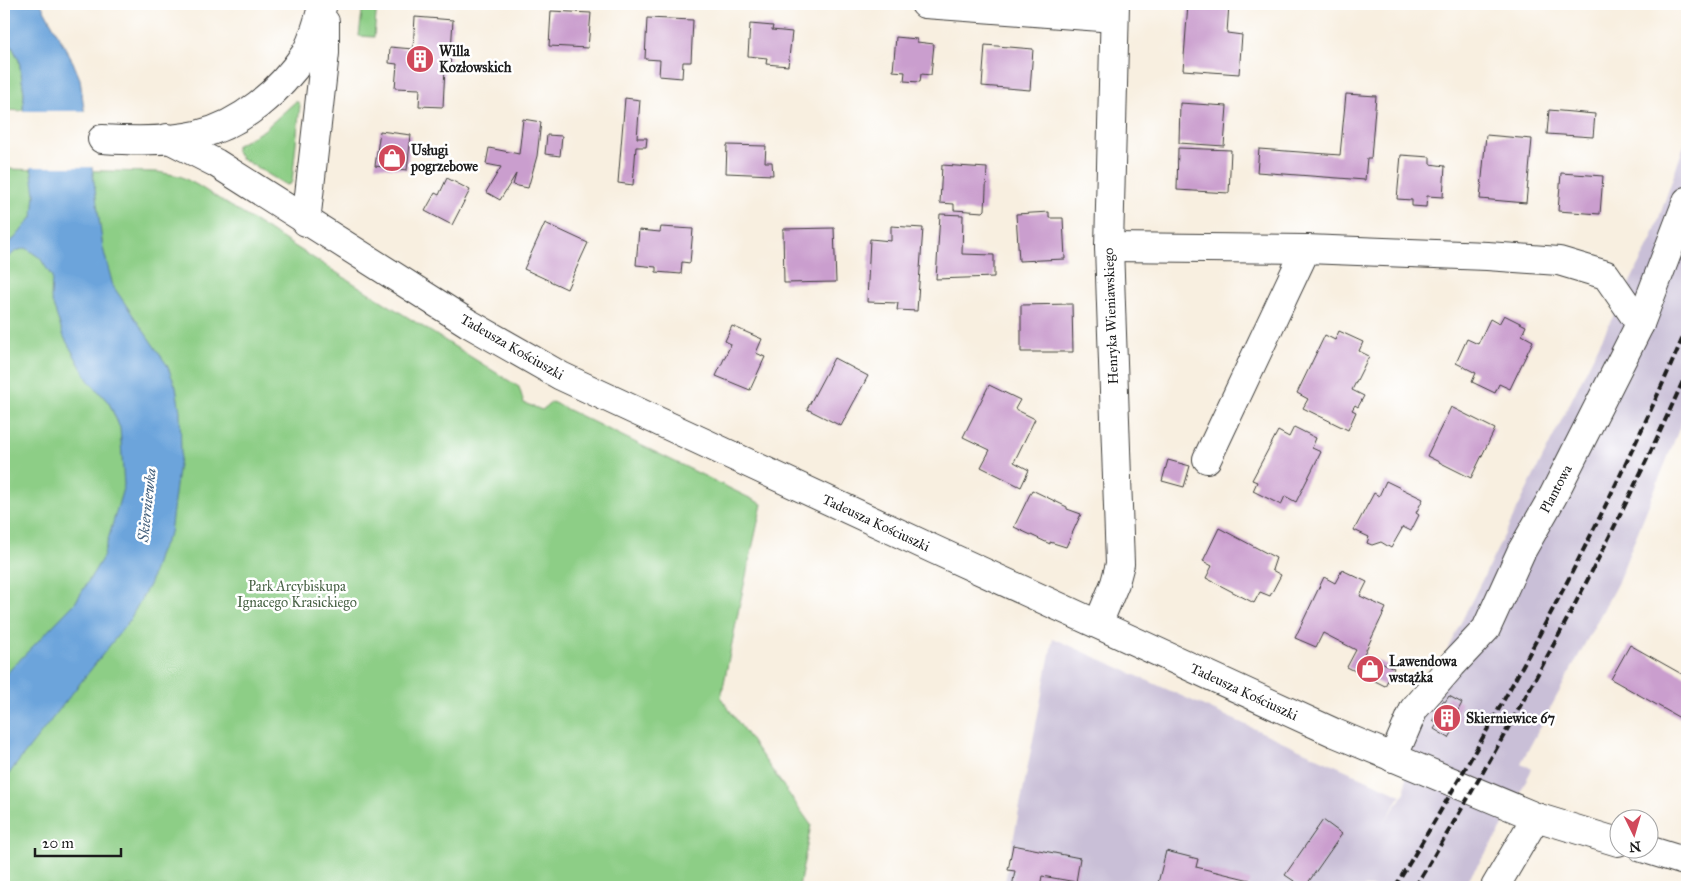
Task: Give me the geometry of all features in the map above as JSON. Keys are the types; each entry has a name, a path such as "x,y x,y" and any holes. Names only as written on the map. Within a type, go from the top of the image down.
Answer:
{"street":[{"path":"102,139 140,141 196,135 223,127 256,106 281,83 305,53 324,4"},
{"path":"306,222 324,53 324,4"},
{"path":"925,4 1115,11"},
{"name":"Henryka Wieniawskiego","path":"1098,624 1116,583 1120,564 1109,247 1115,11"},
{"name":"Tadeusza Kościuszki","path":"167,138 209,159 468,323 561,376 933,550 1335,733 1536,817 1608,839"},
{"name":"Plantowa","path":"1394,758 1414,709 1486,629 1522,552 1554,496 1640,324 1687,201"},
{"path":"1109,247 1306,249 1487,256 1559,261 1606,275 1640,324"},
{"path":"1207,459 1306,249"},
{"path":"1495,887 1536,817"},
{"path":"1658,853 1687,862"}],"shaded area":[{"path":"1687,137 1687,409 1617,584 1521,763 1532,769 1498,835 1463,887 1004,887 1053,638 1401,795 1384,823 1405,792 1410,725 1652,238"}],"green space":[{"path":"363,4 377,4 374,37 359,36"},
{"path":"4,31 19,60 24,93 23,111 4,110"},
{"path":"295,102 298,102 300,105 292,182 286,185 241,158 236,150 236,146 264,130"},
{"name":"Park Arcybiskupa Ignacego Krasickiego","path":"4,169 158,172 180,176 519,387 524,403 542,410 552,402 762,504 721,698 811,825 799,887 4,887"}],"water":[{"name":"Skierniewka","path":"4,4 41,4 73,62 80,79 103,248 113,286 167,365 176,387 180,411 181,453 170,533 159,553 150,583 129,621 4,780 4,676 75,603 103,557 124,485 120,428 109,403 88,380 64,337 51,299 52,277 40,258 26,248 16,251 4,261 4,247 16,237 33,216 35,194 23,111 24,93 19,60 4,31"}],"pier":[{"path":"20,111 87,111 95,167 28,167"}],"building":[{"path":"1188,4 1229,4 1227,33 1242,35 1239,74 1183,70"},
{"path":"551,11 591,13 588,48 549,46"},
{"name":"Willa Kozłowskich","path":"415,17 453,20 450,67 445,67 443,107 419,106 420,89 395,88 397,64 389,63 390,47 413,49"},
{"path":"647,18 693,20 691,62 683,62 682,78 659,76 660,60 645,59"},
{"path":"750,24 773,26 772,30 792,32 788,66 766,64 767,58 748,56"},
{"path":"896,37 917,39 917,42 934,44 931,75 921,74 920,82 904,81 905,72 893,71"},
{"path":"985,45 1033,49 1030,90 982,86"},
{"path":"1346,94 1376,96 1371,158 1367,158 1365,180 1257,172 1259,149 1340,155"},
{"path":"625,98 640,100 637,138 647,138 646,147 636,147 633,185 618,183"},
{"path":"1180,103 1227,106 1224,146 1179,143"},
{"path":"1549,110 1595,114 1593,137 1547,134"},
{"path":"523,119 541,122 537,156 528,188 513,185 516,174 500,200 486,192 501,167 486,164 489,148 519,154"},
{"name":"Usługi pogrzebowe","path":"380,131 411,135 407,170 375,166"},
{"path":"547,135 562,136 560,156 545,154"},
{"path":"1486,135 1532,139 1526,203 1480,199"},
{"path":"727,145 766,146 765,162 772,162 773,175 726,173"},
{"path":"1178,148 1231,150 1229,193 1177,190"},
{"path":"1401,155 1430,157 1430,164 1445,166 1443,197 1427,196 1426,207 1412,206 1412,200 1397,199"},
{"path":"942,165 987,168 985,210 983,212 954,210 954,204 940,203"},
{"path":"1561,173 1603,176 1600,214 1558,211"},
{"path":"447,178 470,190 452,225 425,211 435,193 439,195"},
{"path":"1049,212 1049,218 1063,218 1065,259 1019,261 1016,214"},
{"path":"940,214 963,215 962,254 994,255 994,277 936,279"},
{"path":"545,223 588,243 567,289 524,269"},
{"path":"891,226 923,228 917,311 897,310 898,303 867,302 870,239 891,241"},
{"path":"661,227 693,229 690,263 682,262 681,274 656,272 656,267 636,265 639,230 660,232"},
{"path":"834,228 836,282 784,283 783,229"},
{"path":"1072,304 1073,352 1021,352 1021,305"},
{"path":"1504,315 1526,326 1522,335 1533,341 1510,389 1499,384 1495,393 1472,382 1476,373 1456,363 1467,339 1478,344 1490,319 1499,324"},
{"path":"732,326 762,339 756,353 765,357 750,390 716,376 731,344 725,341"},
{"path":"1339,331 1363,342 1359,351 1369,356 1352,390 1364,396 1358,407 1355,405 1352,410 1356,412 1348,430 1303,408 1308,399 1297,393 1325,335 1335,340"},
{"path":"834,358 868,376 841,426 807,409"},
{"path":"989,385 1020,400 1015,409 1035,419 1014,462 1029,470 1021,487 981,467 990,450 963,437"},
{"path":"1451,407 1495,429 1471,478 1427,456"},
{"path":"1294,427 1316,438 1312,448 1321,452 1296,502 1285,496 1281,505 1253,491 1257,482 1252,480 1278,431 1289,437"},
{"path":"1168,460 1190,466 1184,487 1162,481"},
{"path":"1386,481 1423,499 1416,513 1419,515 1411,531 1403,527 1391,548 1381,542 1372,545 1367,543 1369,537 1354,530 1374,493 1379,496"},
{"path":"1032,490 1067,507 1067,509 1081,514 1066,547 1050,542 1050,544 1014,527"},
{"path":"1219,528 1276,558 1272,570 1281,575 1270,596 1260,592 1254,603 1206,578 1212,566 1203,561"},
{"path":"1342,570 1367,582 1360,596 1386,608 1364,654 1394,668 1385,686 1347,667 1356,650 1323,633 1316,647 1295,638 1324,577 1335,583"},
{"path":"1630,645 1687,677 1687,722 1611,679"},
{"name":"Skierniewice 67","path":"1449,696 1462,703 1456,714 1461,717 1449,738 1434,729 1438,723 1433,720 1443,701 1445,702"},
{"path":"1323,820 1342,834 1305,887 1303,887 1285,875"},
{"path":"1013,845 1080,858 1076,882 1042,876 1040,887 1012,887 1015,871 1008,870"},
{"path":"1166,851 1198,859 1196,867 1250,880 1248,887 1157,887"}],"railway":[{"path":"1395,887 1475,751 1551,613 1622,472 1687,328"},
{"path":"1415,887 1489,762 1559,634 1625,504 1687,372"}],"place":[{"name":"Willa Kozłowskich","path":"420,59"},
{"name":"Usługi pogrzebowe","path":"392,158"},
{"name":"Lawendowa wstążka","path":"1370,669"},
{"name":"Skierniewice 67","path":"1447,718"}]}
